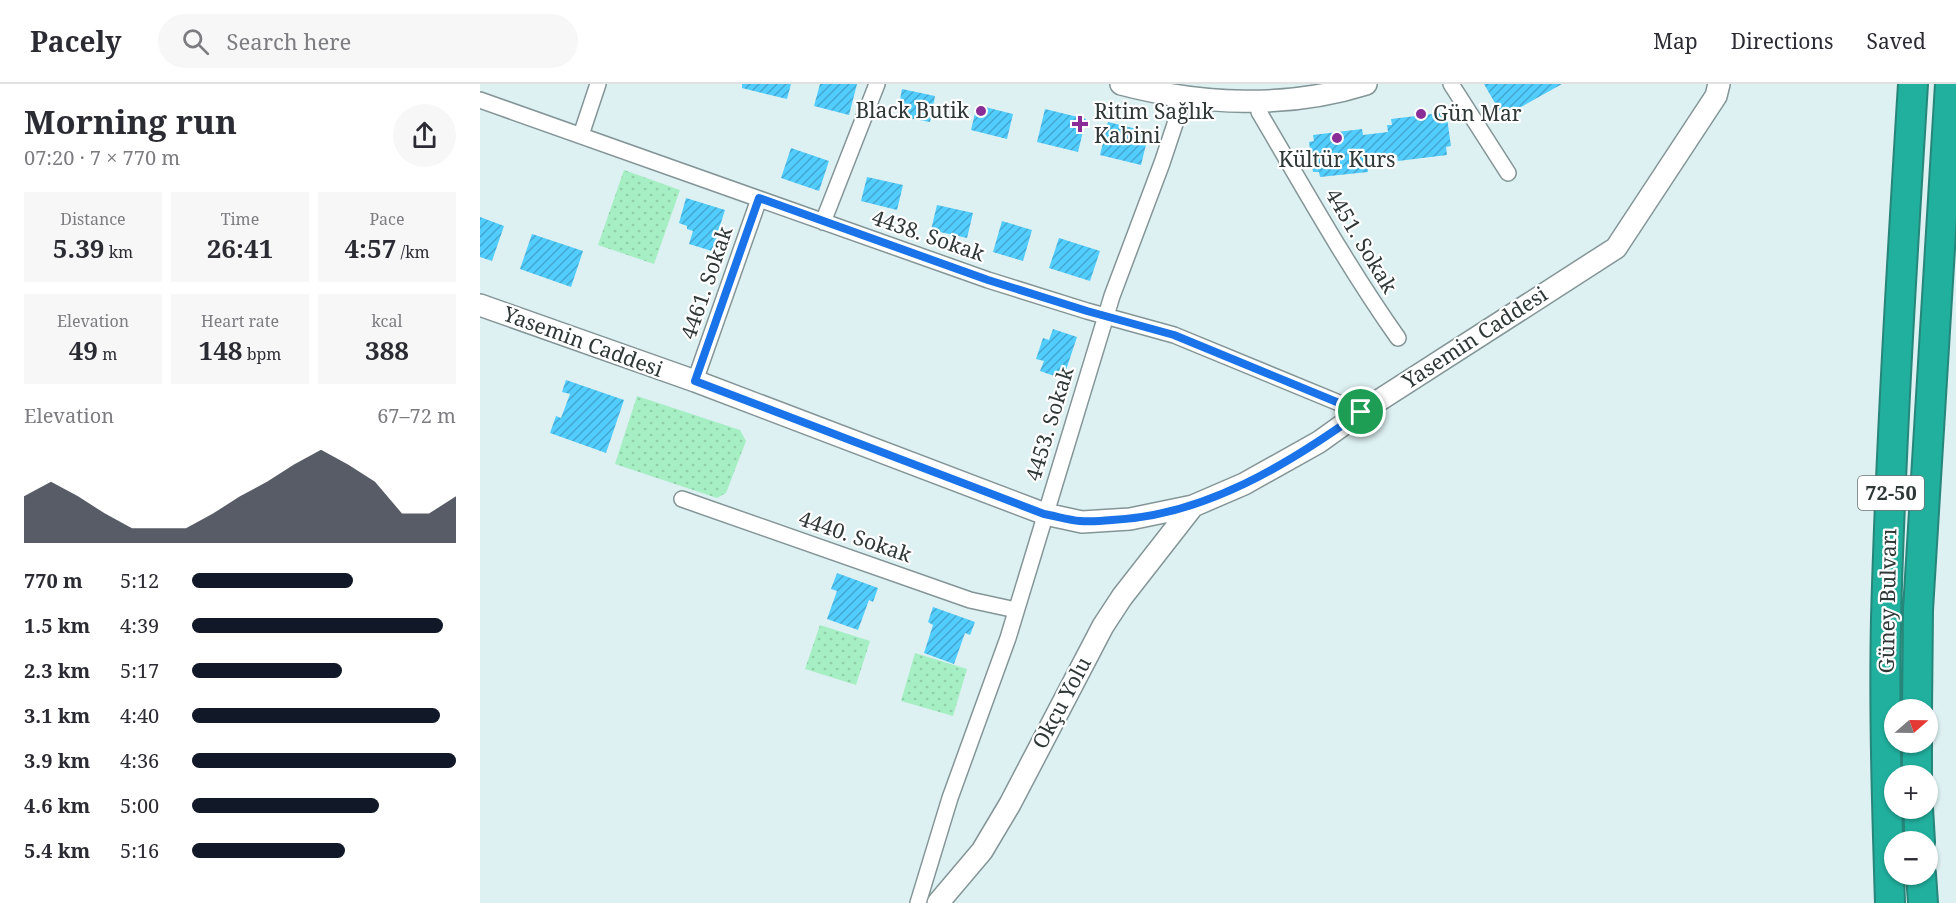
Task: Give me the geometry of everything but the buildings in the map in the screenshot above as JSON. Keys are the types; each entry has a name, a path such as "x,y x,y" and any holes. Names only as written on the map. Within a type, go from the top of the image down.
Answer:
{"highway":[{"name":"Güney Bulvarı","path":"1890,903 1886,788 1886,619 1895,388 1913,84"},
{"name":"Güney Bulvarı","path":"1917,699 1918,610 1950,84"},
{"path":"1922,885 1923,903"}],"street":[{"path":"580,135 598,84"},
{"path":"823,222 877,84"},
{"path":"1121,84 1184,97 1227,101 1301,99 1366,84"},
{"path":"1451,84 1508,173"},
{"name":"Yasemin Caddesi","path":"480,305 695,381 1044,514 1082,522 1130,519 1192,506 1244,484 1319,442 1361,412 1616,249 1716,96 1719,84"},
{"name":"4453. Sokak","path":"918,903 950,798 1016,610 1106,316 1184,97"},
{"name":"4438. Sokak","path":"480,100 988,280 1174,335 1361,412"},
{"name":"4451. Sokak","path":"1259,100 1259,112 1372,302 1398,338"},
{"name":"4461. Sokak","path":"695,381 759,198"},
{"name":"4440. Sokak","path":"682,499 970,600 1016,610"},
{"name":"Okçu Yolu","path":"938,903 981,851 1004,813 1103,626 1122,597 1192,506"}],"green space":[{"path":"624,170 680,190 654,264 598,245"},
{"path":"637,396 740,430 746,441 726,493 717,498 615,464"},
{"path":"820,625 870,641 856,685 805,669"},
{"path":"915,653 967,669 953,716 901,701"}],"place":[{"name":"Black Butik","path":"981,111"},
{"name":"Gün Mar","path":"1421,114"},
{"name":"Ritim Sağlık Kabini","path":"1080,124"},
{"name":"Kültür Kurs","path":"1337,138"}],"route":[{"path":"759,198 988,280 1174,335 1361,412 1319,442 1244,484 1192,506 1130,519 1082,522 1044,514 695,381 759,198"}]}
